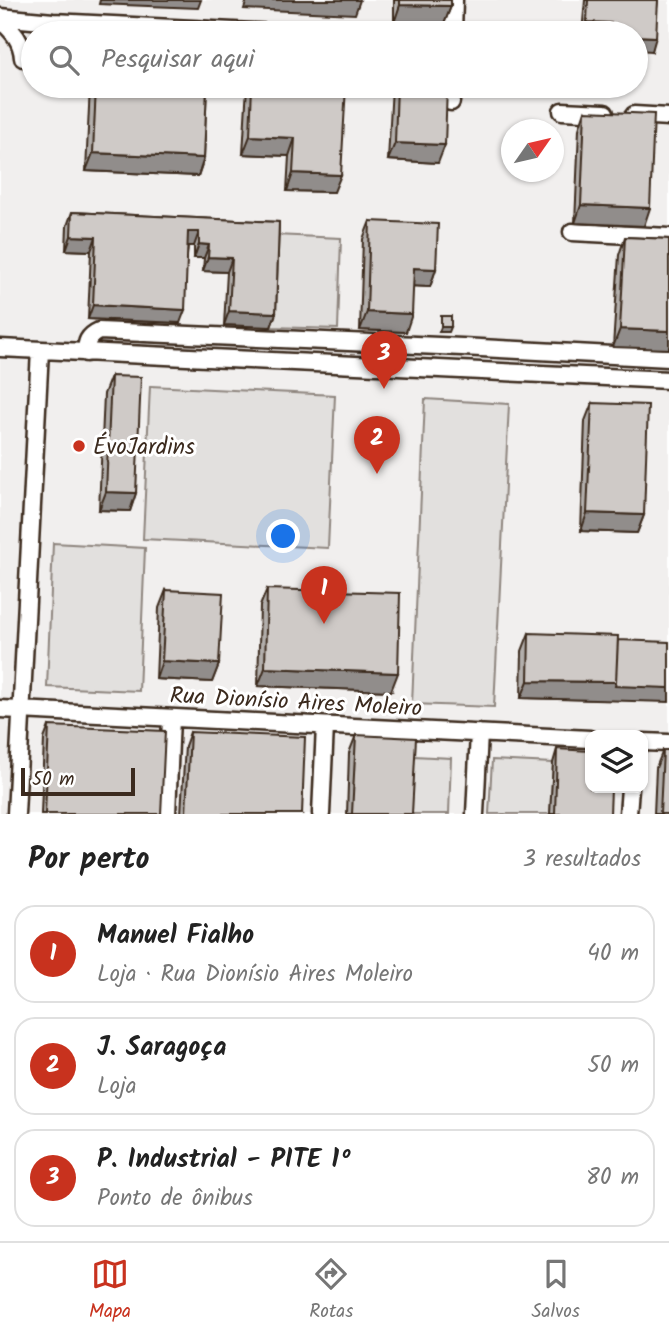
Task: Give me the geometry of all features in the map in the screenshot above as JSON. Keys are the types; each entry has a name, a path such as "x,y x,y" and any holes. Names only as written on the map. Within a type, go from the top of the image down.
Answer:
{"street":[{"path":"453,21 454,0"},
{"path":"0,18 39,21"},
{"path":"0,18 21,45"},
{"path":"562,111 669,117"},
{"path":"572,232 669,237"},
{"path":"86,353 89,337 99,331 669,359"},
{"path":"411,345 411,368"},
{"path":"0,348 669,380"},
{"path":"497,372 498,349"},
{"path":"16,814 40,350"},
{"name":"Rua Dionísio Aires Moleiro","path":"0,709 585,739"},
{"path":"167,814 171,718"},
{"path":"321,814 325,726"},
{"path":"475,814 479,733"},
{"path":"648,742 669,743"},
{"path":"628,814 630,793"}],"shaded area":[{"path":"0,0 669,0 669,814 0,814"},
{"path":"274,235 341,238 338,329 271,327"},
{"path":"150,386 335,395 328,548 143,539"},
{"path":"425,399 509,404 494,707 412,704"},
{"path":"53,543 145,548 139,691 47,687"},
{"path":"414,756 451,758 449,814 411,814"},
{"path":"492,760 553,763 550,814 489,814"}],"building":[{"path":"400,0 451,0 451,6 400,5"},
{"path":"588,0 658,0 656,37 648,37 648,21 587,21"},
{"path":"95,98 206,98 204,158 93,153"},
{"path":"252,98 345,98 341,175 293,173 295,138 250,136"},
{"path":"397,98 447,98 445,145 395,143"},
{"path":"585,111 654,114 650,208 581,205"},
{"path":"72,212 279,222 276,313 229,311 232,258 208,257 209,245 199,244 199,232 188,232 185,310 93,305 96,237 71,236"},
{"path":"370,221 438,224 436,269 414,268 412,314 367,312"},
{"path":"625,237 669,239 669,331 620,329"},
{"path":"441,316 451,316 451,327 441,327"},
{"path":"111,376 141,377 136,493 106,492"},
{"path":"592,403 648,405 644,515 587,513"},
{"path":"267,589 400,593 398,673 265,668"},
{"path":"166,590 223,593 219,664 162,661"},
{"path":"529,633 618,636 616,682 528,681"},
{"path":"618,640 669,642 669,688 615,686"},
{"path":"49,726 165,731 161,814 45,814"},
{"path":"190,732 305,737 302,814 186,814"},
{"path":"356,735 416,738 412,814 352,814"},
{"path":"557,749 585,751 585,793 611,793 610,814 555,814"},
{"path":"663,750 669,750 669,814 660,814"}],"place":[{"name":"P. Industrial - PITE 1º","path":"384,389"},
{"name":"ÉvoJardins","path":"79,446"},
{"name":"J. Saragoça","path":"377,474"},
{"name":"Manuel Fialho","path":"324,624"}]}
